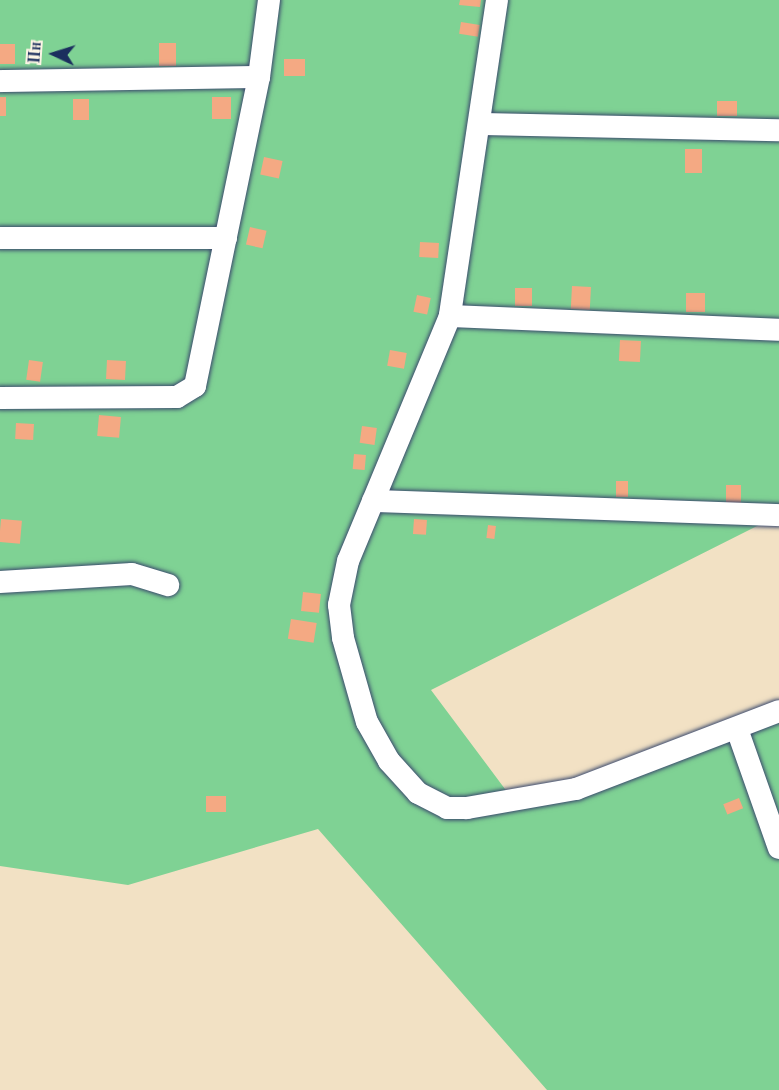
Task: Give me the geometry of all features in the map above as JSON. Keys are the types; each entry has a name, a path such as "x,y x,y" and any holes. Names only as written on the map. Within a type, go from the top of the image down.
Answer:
{"lane":[{"path":"0,398 189,394 226,238 259,77 269,0"},
{"path":"497,0 482,124 450,316 348,561 339,605 343,638 368,722 389,761 434,804 467,808 576,789 779,711"},
{"path":"0,81 259,77"},
{"path":"482,124 779,130"},
{"path":"0,238 226,238"},
{"path":"450,316 779,330"},
{"path":"373,501 779,515"},
{"path":"0,582 132,574 168,585"},
{"path":"737,729 779,848"}],"green space":[{"path":"0,0 779,0 779,515 431,690 514,801 779,711 779,1090 547,1090 318,829 128,885 0,866"}],"building":[{"path":"460,0 481,0 480,7 459,5"},
{"path":"461,22 480,25 478,37 459,34"},
{"path":"159,43 176,43 176,66 159,66"},
{"path":"0,44 15,44 15,64 0,64"},
{"path":"284,59 305,59 305,76 284,76"},
{"path":"0,97 6,97 6,116 0,116"},
{"path":"212,97 231,97 231,119 212,119"},
{"path":"73,99 89,99 89,120 73,120"},
{"path":"717,101 737,101 737,116 717,116"},
{"path":"685,149 702,149 702,173 685,173"},
{"path":"264,157 283,161 279,179 260,175"},
{"path":"250,227 267,231 263,248 246,245"},
{"path":"420,242 439,243 438,258 419,257"},
{"path":"572,286 591,287 590,310 571,309"},
{"path":"515,288 532,288 532,306 515,306"},
{"path":"686,293 705,293 705,312 686,312"},
{"path":"417,295 431,298 427,315 413,312"},
{"path":"620,340 641,341 640,362 619,361"},
{"path":"390,350 407,353 404,369 387,366"},
{"path":"29,360 43,362 40,382 26,380"},
{"path":"107,360 126,361 125,380 106,379"},
{"path":"99,415 121,417 119,438 97,436"},
{"path":"16,423 34,424 33,440 15,439"},
{"path":"362,426 377,428 374,445 360,443"},
{"path":"354,454 366,455 365,470 353,469"},
{"path":"616,481 628,481 628,497 616,497"},
{"path":"726,485 741,485 741,505 726,505"},
{"path":"1,519 22,521 20,544 0,542"},
{"path":"414,519 427,520 426,535 413,534"},
{"path":"488,525 496,526 494,539 486,538"},
{"path":"303,592 321,594 319,613 301,611"},
{"path":"291,619 317,623 314,643 288,639"},
{"path":"206,796 226,796 226,812 206,812"},
{"path":"739,798 743,808 727,815 723,804"}]}
